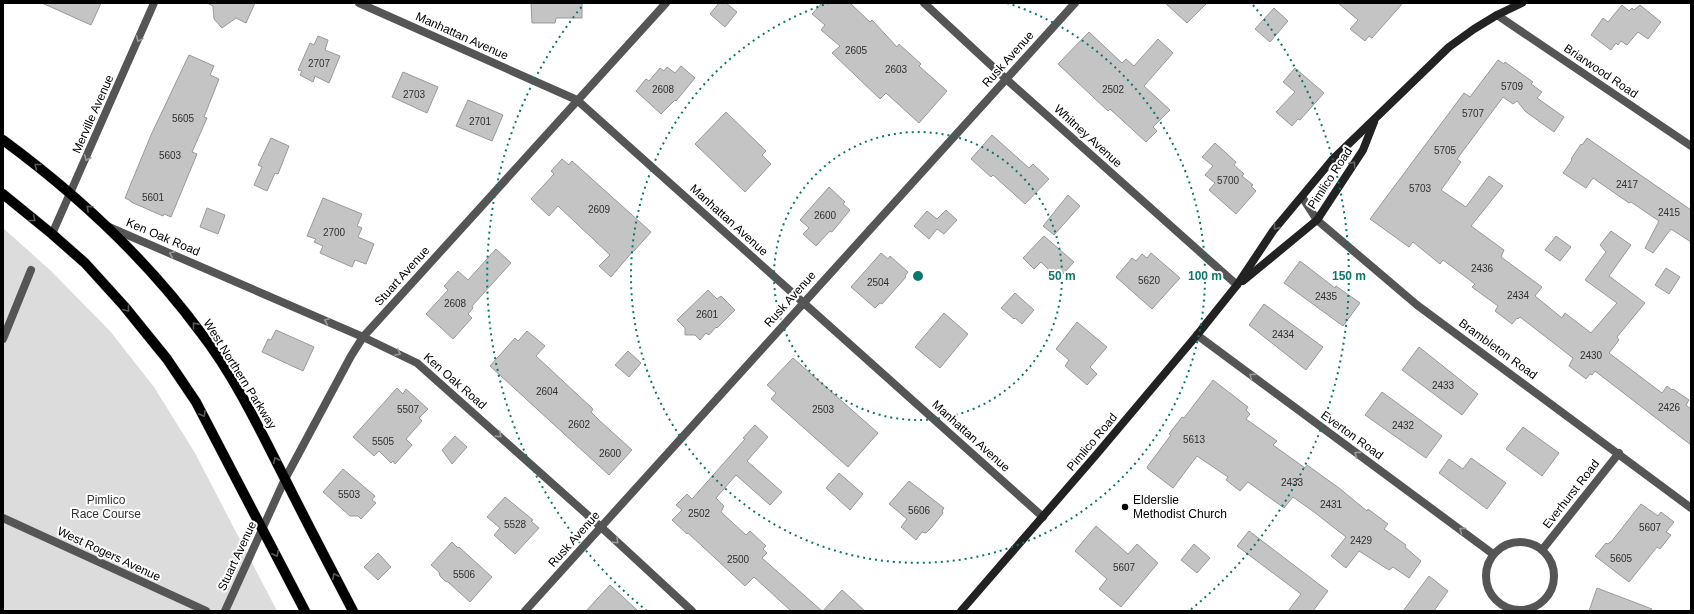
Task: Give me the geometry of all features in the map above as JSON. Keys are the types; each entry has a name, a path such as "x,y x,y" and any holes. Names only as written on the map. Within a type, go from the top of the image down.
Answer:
{"main road":[{"name":"West Northern Parkway","path":"3,140 71,192 109,226 158,279 202,333 256,421 352,611"},
{"path":"3,194 52,234 84,263 124,306 167,359 196,402 305,611"}],"street":[{"name":"Merville Avenue","path":"52,234 154,3"},
{"name":"Manhattan Avenue","path":"359,3 578,100 1043,517"},
{"name":"Stuart Avenue","path":"224,611 285,479 363,336 666,3"},
{"name":"Whitney Avenue","path":"924,3 1006,79 1237,285"},
{"name":"Rusk Avenue","path":"525,611 1075,3"},
{"name":"Pimlico Road","path":"961,611 1043,517 1196,335 1237,285 1269,236 1340,151 1374,121 1449,47 1497,15 1522,3"},
{"name":"Briarwood Road","path":"1497,15 1691,146"},
{"name":"Pimlico Road","path":"1237,285 1317,220 1363,150 1374,121"},
{"name":"Brambleton Road","path":"1302,197 1317,220 1417,305 1619,453 1691,508"},
{"name":"Ken Oak Road","path":"109,226 363,336 408,358 428,372 692,611"},
{"path":"3,339 31,270"},
{"name":"Everton Road","path":"1196,335 1494,554"},
{"name":"Everhurst Road","path":"1542,550 1619,453"},
{"name":"West Rogers Avenue","path":"3,518 206,611"},
{"path":"1520,542 1533,544 1542,550 1550,559 1554,568 1555,575 1550,594 1538,605 1518,611 1506,608 1495,600 1487,587 1485,574 1488,562 1494,554 1507,544 1520,542"}],"green space":[{"name":"Pimlico Race Course","path":"3,228 50,270 110,331 154,387 195,453 277,611 3,611"}],"building":[{"path":"42,3 101,3 91,25"},
{"path":"207,3 255,3 246,23 236,18 222,28 214,19 213,6"},
{"path":"531,3 582,3 582,18 556,18 555,23 532,23"},
{"path":"719,3 726,3 737,12 725,27 710,14"},
{"path":"822,3 850,3 870,22 872,20 897,47 899,44 921,64 919,66 947,91 919,123 886,93 880,99 832,53 840,46 821,30 825,25 812,14"},
{"path":"1165,3 1207,3 1187,23"},
{"path":"1338,3 1403,3 1372,38 1369,36 1365,41 1350,29 1358,20"},
{"path":"1622,5 1629,11 1632,8 1634,10 1640,5 1661,22 1648,39 1638,32 1627,45 1621,41 1618,45 1616,43 1611,50 1591,35 1603,18 1608,22"},
{"path":"1274,8 1288,21 1270,42 1255,29"},
{"path":"1089,32 1122,63 1126,59 1134,66 1158,39 1173,53 1144,86 1170,110 1153,127 1157,131 1146,142 1110,109 1108,111 1058,64"},
{"path":"318,36 328,40 325,50 340,56 329,83 315,76 313,82 300,75 302,71 298,70 310,43 314,45"},
{"path":"189,55 214,66 210,75 219,79 204,117 207,118 192,152 197,154 171,217 164,214 163,216 125,198 151,135"},
{"path":"1498,60 1504,64 1505,62 1533,82 1531,84 1542,92 1537,98 1564,117 1554,132 1526,112 1517,101 1513,104 1503,97 1457,159 1461,162 1441,190 1466,207 1489,176 1503,186 1471,226 1504,250 1501,257 1542,287 1535,296 1562,318 1565,313 1591,333 1617,303 1585,280 1606,252 1600,245 1611,231 1631,245 1609,276 1645,303 1617,337 1619,340 1609,353 1662,393 1667,386 1689,400 1686,405 1691,409 1691,445 1595,371 1586,379 1569,366 1573,358 1520,317 1518,319 1517,318 1512,324 1495,311 1498,306 1472,287 1475,284 1443,260 1440,264 1413,242 1409,247 1370,219 1464,93 1470,97"},
{"path":"681,66 695,78 676,101 675,100 661,114 636,91 646,79 649,81 660,68 664,71 667,67 675,73"},
{"path":"1295,68 1324,93 1300,120 1298,119 1292,126 1276,112 1295,92 1283,82"},
{"path":"403,72 438,87 427,113 392,97"},
{"path":"468,100 503,115 492,141 456,126"},
{"path":"726,112 766,151 762,155 771,164 745,192 695,144"},
{"path":"992,135 1029,168 1033,164 1049,179 1025,204 993,175 991,177 971,159"},
{"path":"271,138 289,146 278,174 275,173 267,191 254,185 262,167 258,165"},
{"path":"1587,138 1691,210 1691,242 1671,229 1653,253 1645,248 1659,221 1631,202 1629,203 1593,178 1586,188 1563,173 1581,144 1582,145"},
{"path":"1215,143 1236,162 1234,165 1244,174 1242,176 1253,185 1251,186 1256,191 1236,214 1209,190 1215,183 1205,175 1213,166 1202,157"},
{"path":"562,159 569,165 572,161 651,232 611,277 599,266 610,255 558,206 549,216 531,199 554,174 551,171"},
{"path":"829,187 845,202 843,204 850,210 832,232 830,231 816,246 803,234 809,228 800,220"},
{"path":"1068,195 1080,206 1054,235 1043,226"},
{"path":"323,198 362,214 357,226 362,228 358,237 374,244 366,264 355,260 352,267 320,253 323,246 314,242 316,239 307,236"},
{"path":"207,208 225,215 218,234 200,227"},
{"path":"946,210 957,220 944,234 937,229 929,239 914,226 927,211 937,219"},
{"path":"1044,236 1074,262 1062,275 1056,269 1052,273 1041,262 1034,269 1023,258"},
{"path":"1556,236 1571,247 1560,261 1545,250"},
{"path":"496,249 511,263 472,306 473,308 468,314 472,318 453,339 426,314 448,290 444,286 458,271 468,280"},
{"path":"881,253 888,259 890,256 908,272 905,276 906,277 882,304 880,303 875,308 851,287"},
{"path":"1151,253 1180,278 1152,309 1116,277 1132,258 1136,261 1142,254 1147,258"},
{"path":"1300,261 1335,288 1336,286 1360,303 1343,326 1284,283"},
{"path":"1666,268 1680,277 1669,294 1655,285"},
{"path":"708,290 717,299 721,296 735,310 709,335 706,333 700,340 695,335 685,335 685,328 677,320"},
{"path":"1015,293 1034,310 1022,324 1001,308"},
{"path":"1264,304 1323,347 1306,370 1249,325"},
{"path":"944,313 968,334 940,368 915,347"},
{"path":"1077,322 1107,347 1090,367 1097,374 1087,385 1065,366 1069,360 1056,349"},
{"path":"276,330 314,347 303,371 262,352 268,339 271,340"},
{"path":"527,331 545,346 536,356 593,409 591,412 632,450 609,475 490,366 515,338 518,341"},
{"path":"1419,347 1478,394 1462,415 1402,370"},
{"path":"628,351 641,363 629,377 615,365"},
{"path":"793,358 878,433 848,467 771,399 776,393 767,385"},
{"path":"1213,380 1248,407 1246,410 1250,414 1246,419 1277,441 1273,445 1305,468 1307,465 1339,488 1367,511 1368,509 1388,524 1384,529 1406,545 1405,547 1421,561 1409,578 1393,567 1389,570 1359,551 1346,568 1331,556 1346,537 1314,512 1293,497 1284,508 1248,482 1240,491 1226,480 1228,477 1197,456 1173,488 1148,469 1147,467 1171,435 1169,434 1182,417 1184,418"},
{"path":"397,388 403,394 406,389 428,409 419,418 422,421 406,439 412,445 395,464 393,461 391,463 379,451 374,456 353,437"},
{"path":"1382,392 1442,436 1426,458 1365,415"},
{"path":"755,425 768,437 747,461 782,492 770,505 736,475 716,498 724,506 721,512 746,535 750,531 766,546 763,549 767,553 762,558 822,611 791,611 754,577 745,586 672,520 682,510 676,505 687,494 692,499 745,439 743,438"},
{"path":"1523,427 1559,453 1542,476 1506,449"},
{"path":"455,436 467,447 452,464 442,450"},
{"path":"1471,458 1506,483 1487,509 1439,473 1449,459 1463,469"},
{"path":"343,469 375,496 372,500 376,503 361,519 358,516 350,516 323,492"},
{"path":"839,473 863,494 850,510 826,488"},
{"path":"909,481 944,508 942,511 943,513 932,527 926,533 922,532 916,540 901,527 907,519 889,504"},
{"path":"505,497 533,520 531,521 539,528 515,554 494,535 500,528 487,517"},
{"path":"1641,504 1658,516 1661,512 1674,522 1666,532 1671,535 1660,549 1657,547 1629,582 1595,556 1606,543 1608,544 1611,542"},
{"path":"1096,526 1128,554 1137,544 1158,563 1121,607 1099,589 1107,579 1075,551"},
{"path":"1249,531 1328,591 1313,611 1288,611 1301,594 1237,546"},
{"path":"452,542 492,577 470,602 445,581 440,576 439,572 431,565"},
{"path":"1194,544 1210,558 1197,573 1181,560"},
{"path":"378,553 391,567 378,580 364,567"},
{"path":"1429,576 1448,591 1434,611 1403,611"},
{"path":"610,585 638,611 586,611"},
{"path":"1597,588 1652,609 1651,611 1589,611"},
{"path":"842,590 865,611 823,611"}],"place":[{"name":"Elderslie Methodist Church","path":"1125,507"}]}
